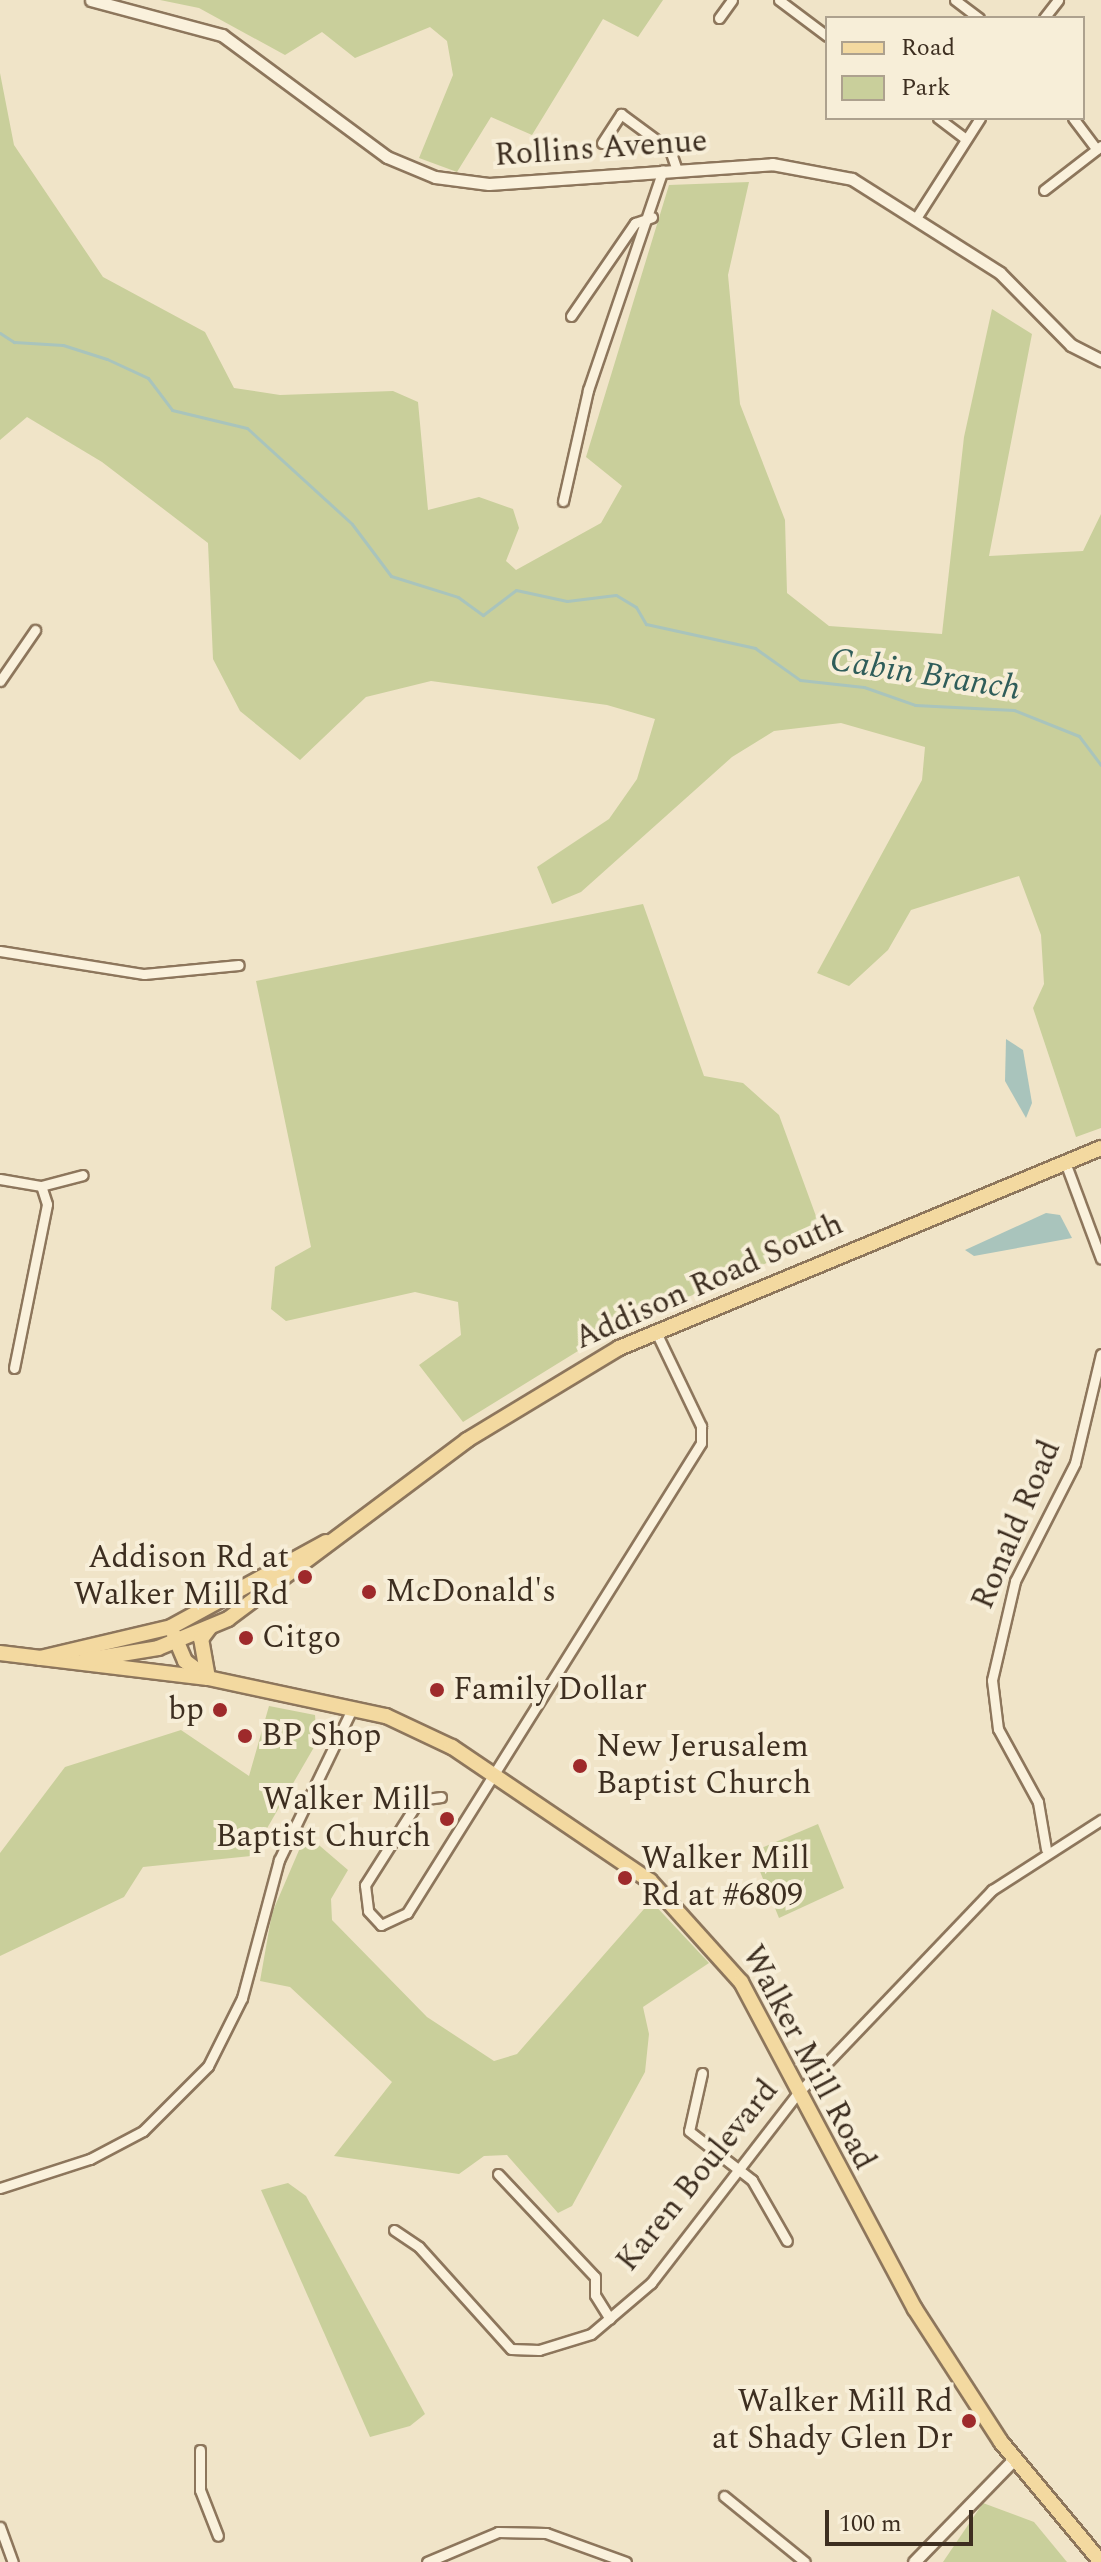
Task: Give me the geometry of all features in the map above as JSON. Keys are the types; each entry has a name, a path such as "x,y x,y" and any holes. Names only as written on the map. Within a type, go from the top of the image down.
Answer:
{"main road":[{"name":"Addison Road South","path":"171,1627 326,1542 541,1391 655,1330 1101,1148"},
{"name":"Addison Road South","path":"42,1660 177,1641 210,1627 292,1576 326,1542"},
{"name":"Walker Mill Road","path":"42,1660 171,1627"},
{"path":"171,1627 185,1661 208,1678"},
{"path":"208,1678 201,1639 210,1627"},
{"name":"Walker Mill Road","path":"0,1653 208,1678 353,1707 428,1733 606,1847 678,1905 741,1982 900,2284 1014,2459 1100,2559"}],"street":[{"name":"Rollins Avenue","path":"91,0 222,35 387,157 435,177 489,184 772,164 823,170 918,215 1000,273 1071,345 1101,360"},
{"path":"719,18 732,0"},
{"path":"779,0 825,34"},
{"path":"955,0 976,16"},
{"path":"1046,16 1058,0"},
{"path":"602,143 621,114 670,150 677,170"},
{"path":"941,120 966,139"},
{"path":"918,215 979,120"},
{"path":"1044,190 1099,148 1075,120"},
{"path":"563,501 588,390 652,217 663,170"},
{"path":"571,316 635,223 652,217"},
{"path":"0,681 35,630"},
{"path":"0,951 144,974 239,965"},
{"path":"1065,1162 1101,1259"},
{"path":"0,1179 41,1186 83,1175"},
{"path":"14,1368 47,1204 41,1186"},
{"path":"441,1797 419,1800 365,1885 368,1911 381,1925 407,1913 496,1775 702,1440 655,1330"},
{"name":"Ronald Road","path":"1046,1849 1038,1802 998,1729 992,1680 1015,1581 1072,1473 1101,1354"},
{"path":"0,2188 90,2159 143,2131 208,2066 242,1998 279,1860 353,1707"},
{"name":"Karen Boulevard","path":"394,2230 419,2247 511,2349 539,2350 591,2334 651,2283 798,2093 992,1890 1046,1849 1101,1820"},
{"path":"702,2073 687,2128 738,2168 759,2189 787,2241"},
{"path":"498,2174 595,2277 599,2306 610,2319"},
{"path":"200,2450 200,2490 218,2536"},
{"path":"914,2562 1014,2459"},
{"path":"724,2496 805,2562"},
{"path":"0,2527 13,2562"},
{"path":"427,2562 498,2532 546,2533 623,2561"}],"green space":[{"path":"160,0 663,0 638,37 603,19 532,135 491,117 457,172 419,158 453,75 447,41 430,27 355,58 322,32 285,55 199,8"},
{"path":"0,73 14,145 103,277 205,332 234,388 280,395 393,391 418,402 428,510 479,497 513,509 519,528 506,561 516,570 601,523 622,486 586,457 669,185 749,182 728,275 740,404 785,520 787,593 829,626 942,634 964,437 992,309 1032,334 989,556 1083,551 1101,514 1101,1128 1076,1137 1033,1008 1044,984 1041,935 1019,876 911,910 888,950 849,986 817,973 922,780 925,747 841,723 774,731 732,757 581,892 552,904 537,867 609,819 637,779 655,719 607,705 431,681 366,697 300,760 240,711 213,659 208,543 102,462 27,417 0,440"},
{"path":"643,904 704,1076 743,1083 779,1115 824,1238 612,1330 463,1422 419,1365 461,1335 458,1302 415,1292 286,1321 271,1309 275,1267 311,1247 256,981"},
{"path":"269,1706 315,1715 317,1742 251,1856 143,1867 124,1897 0,1956 0,1853 65,1767 181,1730 249,1776"},
{"path":"818,1824 844,1888 779,1918 752,1852"},
{"path":"306,1834 348,1870 331,1899 332,1920 427,2017 494,2061 517,2054 651,1901 709,1963 643,2007 649,2034 645,2072 572,2206 558,2213 507,2155 484,2156 459,2174 334,2156 392,2082 290,1987 260,1981 272,1913"},
{"path":"288,2183 306,2196 425,2414 410,2426 370,2437 261,2190"},
{"path":"983,2503 1034,2522 1067,2562 943,2562"}],"water":[{"path":"1006,1039 1023,1050 1032,1103 1026,1118 1005,1081"},
{"path":"1046,1213 1060,1215 1072,1238 974,1256 965,1250"}],"waterway":[{"name":"Cabin Branch","path":"0,333 14,342 63,345 107,359 148,378 172,410 247,428 352,524 391,576 458,597 483,615 516,590 567,601 616,595 636,607 646,624 755,648 800,680 864,687 915,705 1014,710 1079,736 1101,765"}],"place":[{"name":"Addison Rd at Walker Mill Rd","path":"305,1577"},
{"name":"McDonald's","path":"369,1592"},
{"name":"Citgo","path":"246,1638"},
{"name":"Family Dollar","path":"437,1690"},
{"name":"bp","path":"220,1710"},
{"name":"BP Shop","path":"245,1736"},
{"name":"New Jerusalem Baptist Church","path":"580,1766"},
{"name":"Walker Mill Baptist Church","path":"447,1819"},
{"name":"Walker Mill Rd at #6809","path":"625,1878"},
{"name":"Walker Mill Rd at Shady Glen Dr","path":"969,2421"}]}
